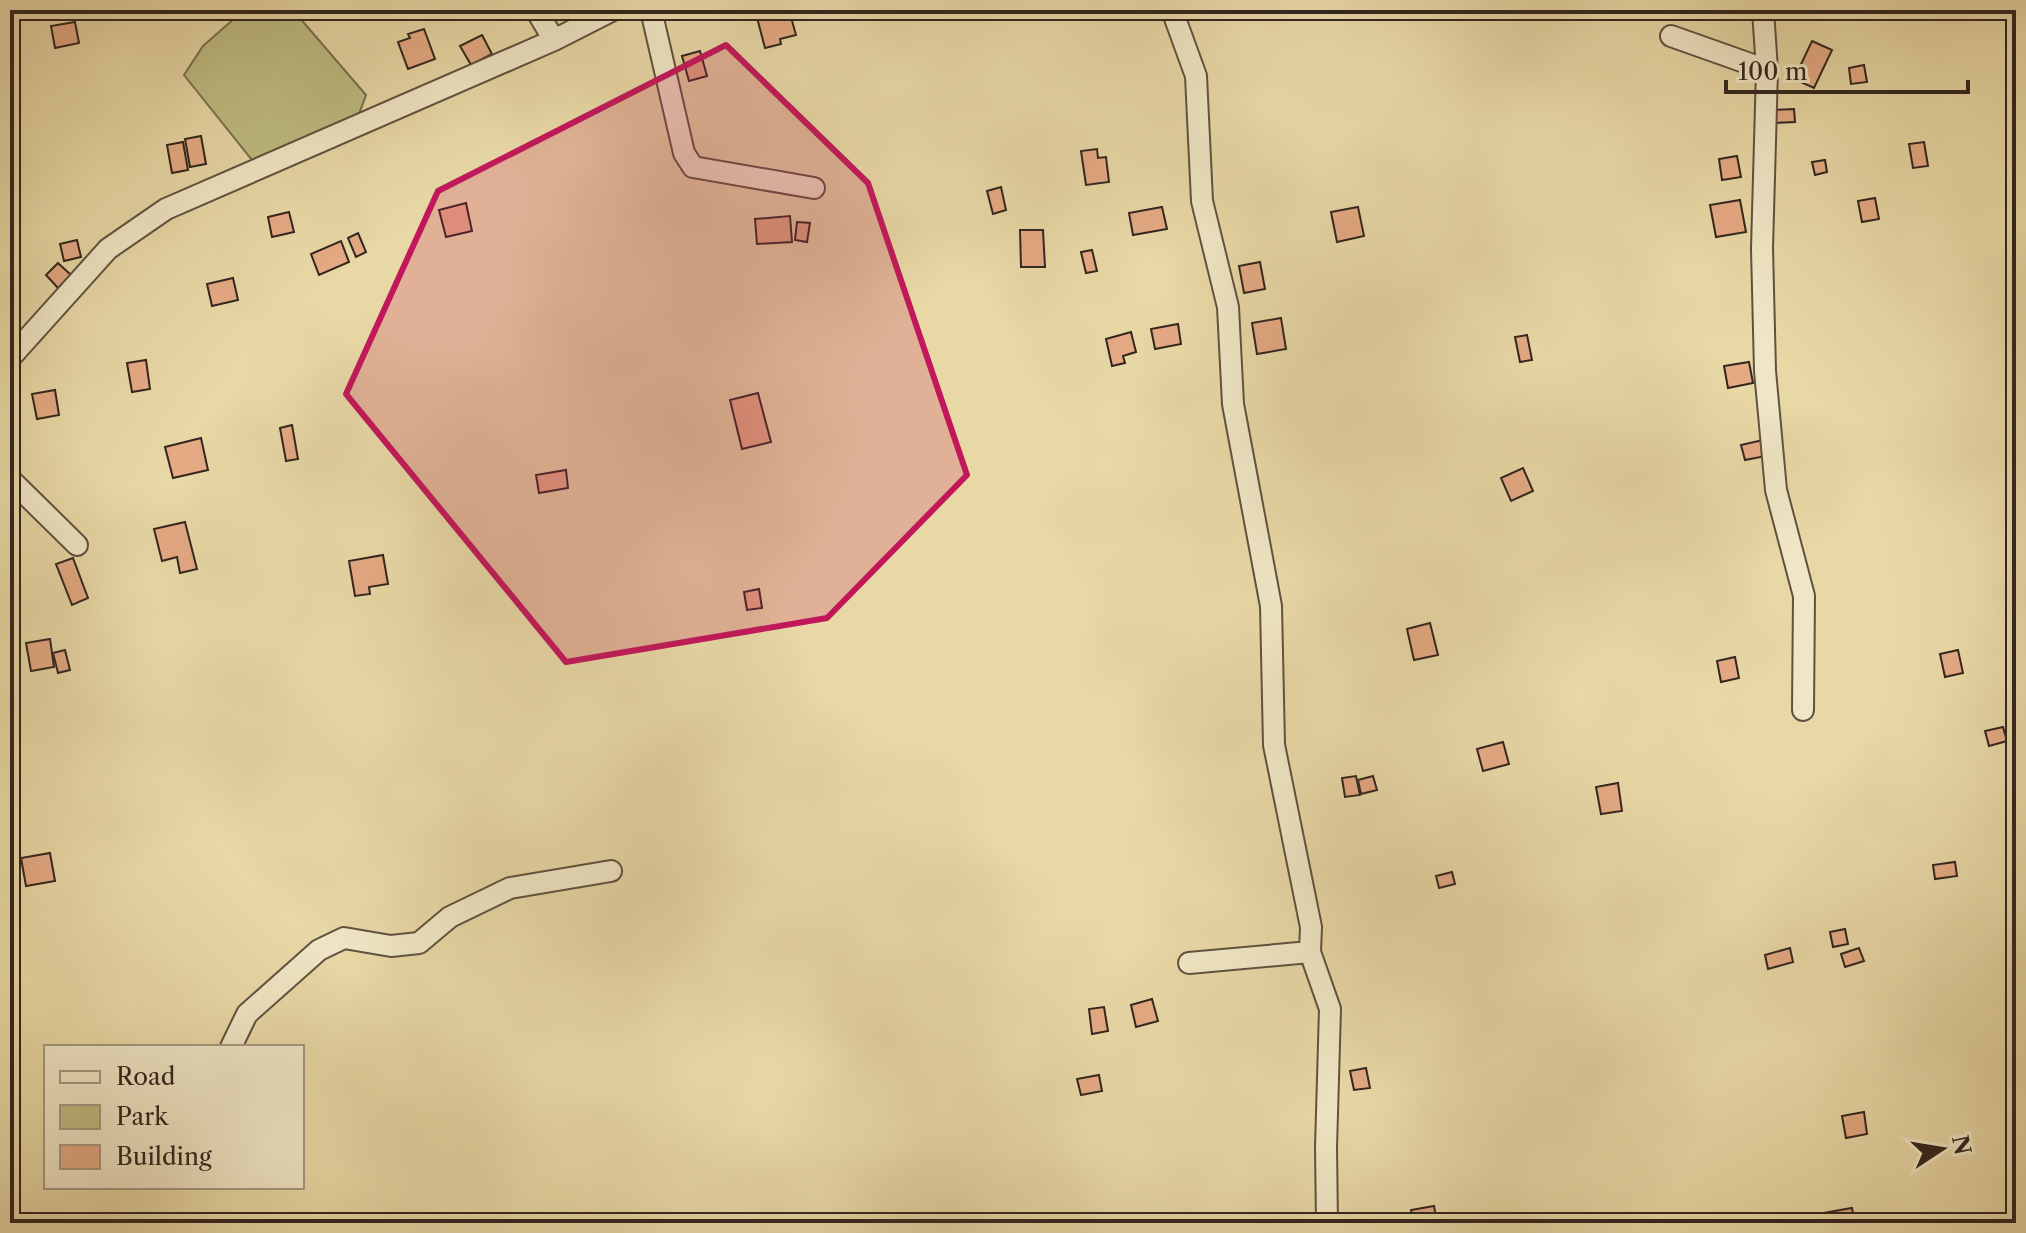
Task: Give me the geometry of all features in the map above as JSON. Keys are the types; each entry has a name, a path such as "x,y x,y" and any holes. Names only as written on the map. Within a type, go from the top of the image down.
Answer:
{"street":[{"path":"536,10 554,40"},
{"path":"10,358 108,249 166,209 554,40 613,10"},
{"path":"651,10 684,153 693,167 814,188"},
{"path":"1172,10 1196,76 1202,201 1228,307 1233,404 1271,606 1274,745 1311,927 1310,952 1330,1009 1327,1223"},
{"path":"1763,10 1767,70 1762,248 1765,371 1776,490 1804,596 1803,710"},
{"path":"1671,36 1767,70"},
{"path":"10,479 77,545"},
{"path":"232,1045 247,1014 319,950 344,938 391,946 419,943 450,917 510,888 611,871"},
{"path":"1189,963 1310,952"}],"highlighted area":[{"path":"726,45 868,183 967,475 827,618 566,662 346,394 438,191"}],"green space":[{"path":"244,10 293,10 366,95 356,122 256,165 184,75 203,46"}],"building":[{"path":"755,10 789,10 796,35 780,39 781,44 765,48"},
{"path":"75,22 79,43 55,48 51,26"},
{"path":"424,29 435,59 408,69 398,42 410,38 408,34"},
{"path":"482,35 492,54 471,65 460,46"},
{"path":"1812,41 1832,50 1814,88 1794,79"},
{"path":"700,51 707,76 689,81 682,56"},
{"path":"1864,65 1867,82 1851,84 1849,68"},
{"path":"1794,109 1795,122 1773,123 1772,110"},
{"path":"201,136 206,164 190,167 185,139"},
{"path":"183,142 188,170 172,173 167,145"},
{"path":"1924,142 1928,166 1913,168 1909,144"},
{"path":"1097,149 1098,158 1106,157 1109,182 1086,185 1081,151"},
{"path":"1737,156 1741,177 1722,180 1719,159"},
{"path":"1825,160 1827,172 1815,175 1812,162"},
{"path":"1001,187 1006,210 993,214 987,191"},
{"path":"1875,198 1879,219 1862,222 1858,201"},
{"path":"1740,200 1746,232 1716,237 1710,205"},
{"path":"466,203 472,231 446,237 439,210"},
{"path":"1162,207 1167,229 1133,235 1129,213"},
{"path":"1358,207 1364,236 1337,242 1331,212"},
{"path":"289,212 294,232 272,237 268,217"},
{"path":"790,216 792,242 757,244 755,219"},
{"path":"797,222 810,223 807,242 795,240"},
{"path":"1020,230 1043,230 1045,267 1021,267"},
{"path":"358,233 366,252 356,257 348,238"},
{"path":"77,240 81,257 64,261 60,244"},
{"path":"341,241 349,262 319,275 311,254"},
{"path":"1092,250 1097,271 1086,273 1081,252"},
{"path":"1260,262 1265,289 1244,293 1239,266"},
{"path":"58,263 71,275 58,288 46,275"},
{"path":"233,278 238,300 212,306 207,284"},
{"path":"1281,318 1286,349 1257,354 1252,323"},
{"path":"1178,324 1181,344 1155,349 1151,329"},
{"path":"1131,332 1136,352 1123,356 1125,363 1112,366 1106,339"},
{"path":"1527,335 1532,360 1520,362 1515,337"},
{"path":"146,360 150,389 132,392 127,363"},
{"path":"1749,362 1753,383 1728,388 1724,366"},
{"path":"55,390 59,415 37,419 32,394"},
{"path":"758,393 771,442 742,449 730,400"},
{"path":"292,425 298,459 286,461 280,428"},
{"path":"201,438 208,470 173,478 165,447"},
{"path":"1763,440 1766,456 1745,460 1741,445"},
{"path":"1523,468 1533,491 1511,501 1501,478"},
{"path":"566,470 568,488 539,493 536,475"},
{"path":"185,522 197,569 180,573 177,557 162,561 154,529"},
{"path":"383,555 388,584 369,587 370,594 355,596 349,561"},
{"path":"73,558 88,598 72,605 56,564"},
{"path":"759,589 762,608 747,610 744,592"},
{"path":"1430,623 1438,655 1414,660 1407,629"},
{"path":"50,639 54,667 31,671 26,643"},
{"path":"65,650 70,670 58,673 53,653"},
{"path":"1958,650 1963,673 1945,677 1940,654"},
{"path":"1735,657 1739,678 1721,682 1717,661"},
{"path":"2003,727 2007,741 1989,746 1985,731"},
{"path":"1503,742 1509,764 1483,771 1477,749"},
{"path":"1356,776 1360,795 1345,797 1342,778"},
{"path":"1373,776 1377,790 1361,794 1358,780"},
{"path":"1618,783 1622,811 1601,814 1596,787"},
{"path":"50,853 55,881 26,886 21,858"},
{"path":"1955,862 1957,876 1935,879 1933,865"},
{"path":"1452,872 1455,884 1439,888 1436,876"},
{"path":"1845,929 1848,944 1833,947 1830,932"},
{"path":"1790,948 1793,962 1768,969 1765,955"},
{"path":"1859,948 1864,961 1845,967 1841,954"},
{"path":"1152,999 1158,1021 1136,1027 1131,1005"},
{"path":"1104,1007 1108,1031 1092,1034 1089,1009"},
{"path":"1366,1068 1370,1088 1354,1090 1350,1071"},
{"path":"1099,1075 1102,1091 1081,1095 1077,1079"},
{"path":"1864,1112 1867,1134 1846,1138 1842,1116"},
{"path":"1434,1206 1437,1223 1414,1223 1411,1210"},
{"path":"1852,1208 1855,1223 1824,1223 1823,1213"}]}
